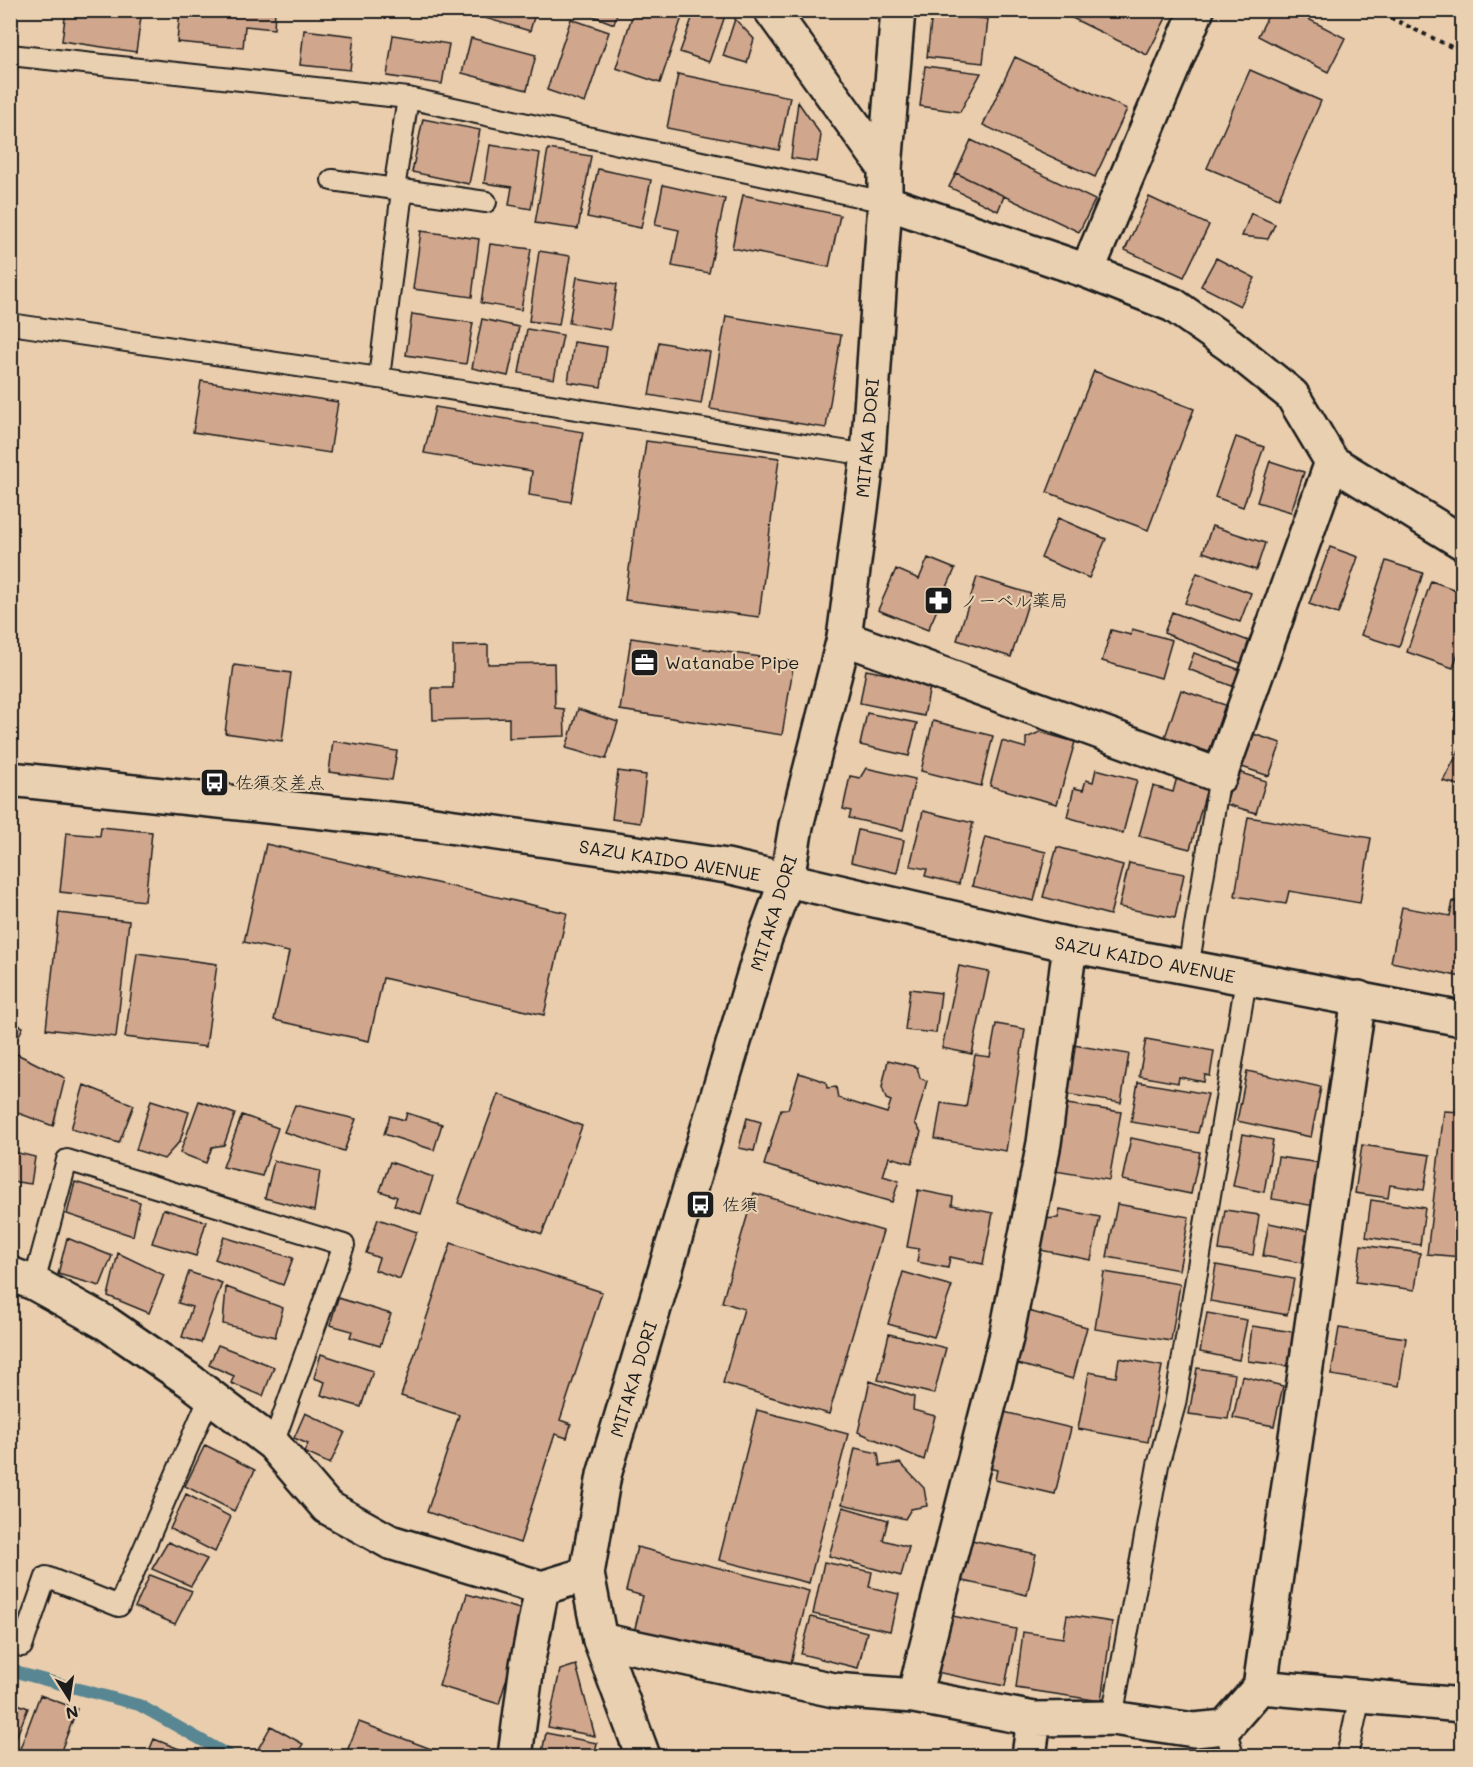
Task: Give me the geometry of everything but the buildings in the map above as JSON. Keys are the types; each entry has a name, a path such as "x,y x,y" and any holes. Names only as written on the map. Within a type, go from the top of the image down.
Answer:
{"street":[{"path":"771,10 885,168"},
{"name":"MITAKA DORI","path":"643,1756 600,1640 587,1575 604,1474 762,949 787,879 796,826 844,638 868,455 885,202 885,168 898,10"},
{"path":"1087,271 1197,10"},
{"path":"885,202 1087,271 1173,305 1230,345 1292,395 1332,462 1462,542"},
{"path":"844,638 1220,776 1332,462"},
{"name":"SAZU KAIDO AVENUE","path":"10,779 427,823 727,867 1070,945 1462,1019"},
{"path":"914,1696 1006,1338 1044,1143 1070,945"},
{"path":"600,1640 834,1690 914,1696 1034,1719 1112,1718 1194,1730 1229,1742 1260,1687 1359,998"},
{"path":"22,1279 106,1323 210,1396 273,1444 327,1507 390,1542 542,1588 587,1575"},
{"path":"516,1756 527,1665 542,1588"},
{"path":"1260,1687 1462,1705"},
{"path":"1029,1756 1034,1719"}],"lane":[{"path":"10,55 408,98 885,202"},
{"path":"379,378 408,98"},
{"path":"332,180 486,202"},
{"path":"10,324 379,378 868,455"},
{"path":"1188,968 1220,776"},
{"path":"1112,1718 1158,1465 1175,1404 1246,980"},
{"path":"22,1279 67,1161 344,1245 273,1444"},
{"path":"22,1646 46,1577 119,1606 210,1396"},
{"path":"1347,1756 1360,1697"}],"path":[{"path":"1374,10 1462,52"}],"waterway":[{"path":"10,1667 23,1674 139,1705 230,1756"}],"place":[{"name":"ノーベル薬局","path":"939,600"},
{"name":"Watanabe Pipe","path":"644,662"},
{"name":"佐須交差点","path":"214,782"},
{"name":"佐須","path":"701,1204"}]}
